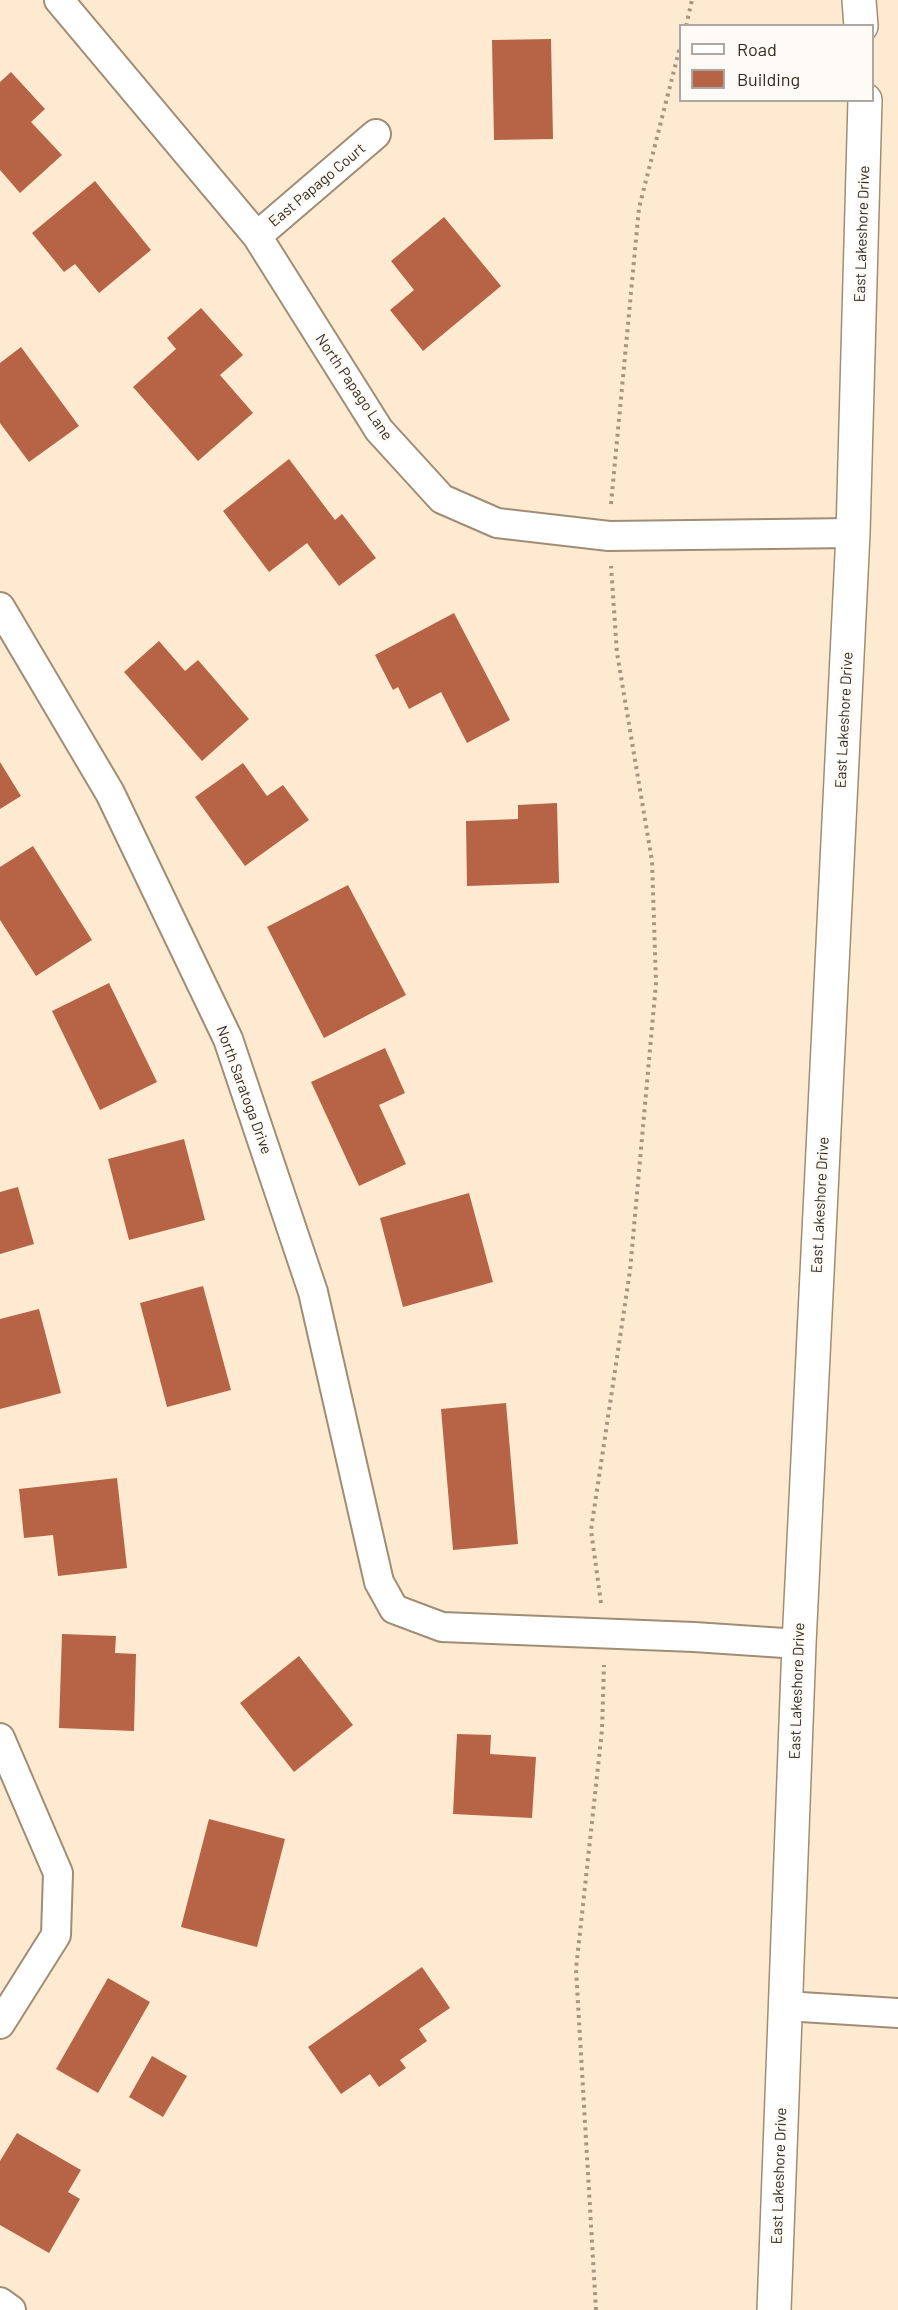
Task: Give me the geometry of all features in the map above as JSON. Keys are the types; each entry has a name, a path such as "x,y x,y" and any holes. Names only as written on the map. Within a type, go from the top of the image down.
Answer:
{"main road":[{"path":"859,0 861,24"},
{"name":"East Lakeshore Drive","path":"774,2310 799,1644 853,533 865,102"}],"street":[{"name":"North Papago Lane","path":"59,0 257,236 378,430 442,499 497,523 609,536 853,533"},
{"name":"East Papago Court","path":"257,236 376,134"},
{"name":"North Saratoga Drive","path":"0,607 110,793 228,1039 313,1292 379,1582 394,1609 442,1628 604,1634"},
{"path":"604,1634 799,1644"},
{"path":"0,1738 58,1873 56,1935 0,2024"},
{"path":"785,2006 898,2013"},
{"path":"0,2302 11,2310"}],"path":[{"path":"686,24 692,0"},
{"path":"596,2310 576,1969 602,1730 604,1634 591,1530 630,1271 656,983 652,861 617,653 609,536 612,483 639,208 679,55"}],"building":[{"path":"551,39 553,139 494,140 492,40"},
{"path":"11,72 45,109 31,122 62,155 20,193 0,170 0,82"},
{"path":"95,181 151,250 99,293 75,264 64,272 32,233"},
{"path":"444,217 501,286 423,351 390,310 414,290 391,261"},
{"path":"201,308 243,355 220,375 253,413 198,461 133,387 176,349 167,338"},
{"path":"21,347 79,426 29,462 0,423 0,363"},
{"path":"289,459 335,520 342,514 376,558 339,586 307,543 269,572 223,511"},
{"path":"454,613 510,720 467,743 441,692 409,709 398,687 393,690 375,655"},
{"path":"159,641 185,671 198,660 249,719 202,761 124,672"},
{"path":"0,762 21,796 0,809"},
{"path":"243,763 267,796 283,785 309,820 245,866 195,797"},
{"path":"557,803 559,883 467,886 466,821 518,819 518,805"},
{"path":"33,846 92,940 36,976 0,920 0,867"},
{"path":"348,885 406,995 324,1038 267,927"},
{"path":"109,983 157,1082 100,1110 52,1011"},
{"path":"385,1048 405,1093 379,1105 406,1164 359,1186 311,1082"},
{"path":"184,1139 205,1220 129,1240 108,1159"},
{"path":"18,1187 34,1244 0,1254 0,1192"},
{"path":"469,1193 493,1282 403,1307 380,1218"},
{"path":"203,1286 231,1390 167,1407 140,1303"},
{"path":"39,1309 61,1393 0,1409 0,1319"},
{"path":"506,1403 518,1544 453,1550 441,1409"},
{"path":"117,1478 127,1568 58,1576 53,1535 24,1538 19,1489"},
{"path":"62,1634 116,1636 115,1653 136,1654 134,1731 59,1728"},
{"path":"299,1656 353,1725 294,1772 240,1703"},
{"path":"457,1734 491,1735 490,1754 536,1757 532,1818 453,1814"},
{"path":"209,1819 285,1839 257,1947 181,1927"},
{"path":"422,1967 450,2008 419,2029 427,2041 400,2060 406,2068 379,2087 370,2074 341,2094 308,2047"},
{"path":"108,1978 150,2002 98,2093 56,2069"},
{"path":"152,2056 187,2076 163,2117 129,2097"},
{"path":"17,2133 81,2170 68,2192 80,2199 49,2253 0,2225 0,2161"}]}
